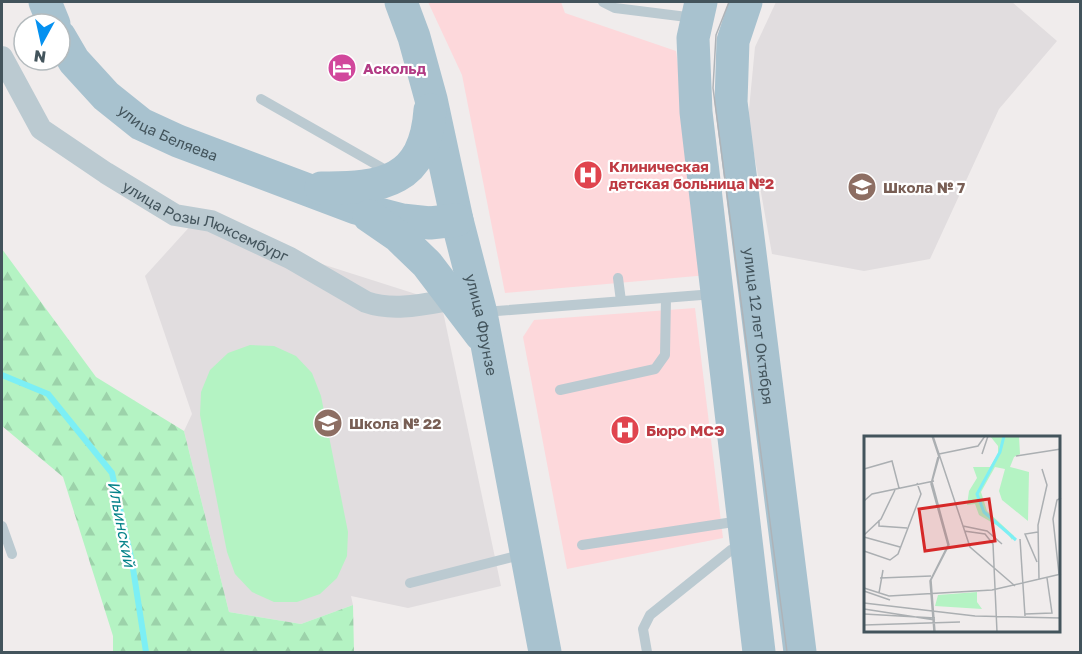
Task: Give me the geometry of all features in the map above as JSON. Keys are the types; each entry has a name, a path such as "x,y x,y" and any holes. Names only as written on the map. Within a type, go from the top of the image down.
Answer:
{"main road":[{"name":"улица Фрунзе","path":"401,2 414,37 431,99 457,220 474,318 527,553 545,652"},
{"name":"улица 12 лет Октября","path":"746,2 733,41 731,102 800,652"},
{"path":"698,10 693,38 696,112 759,652"},
{"name":"улица Беляева","path":"72,58 105,96 141,124 178,141 356,208"},
{"path":"305,188 352,188 393,179 416,160 424,146 429,126 431,99"},
{"path":"356,208 398,236 427,264 474,318"},
{"path":"356,208 402,220 430,223 457,220"}],"street":[{"name":"улица Розы Люксембург","path":"2,57 41,129 106,173 175,215 211,221 290,258 366,302 379,307 395,307 474,318"}],"lane":[{"path":"603,2 615,8 698,10"},
{"path":"261,99 391,171 393,179"},
{"path":"618,278 621,301"},
{"path":"474,318 621,301 717,294"},
{"path":"560,390 655,369 665,355 666,298"},
{"path":"2,526 12,554"},
{"path":"582,545 745,535"},
{"path":"647,652 643,629 650,615 731,550 745,535"},
{"path":"410,583 527,553"}],"shaded area":[{"name":"Клиническая детская больница №2","path":"428,2 561,2 565,13 676,51 708,275 505,293 462,75"},
{"name":"Школа № 7","path":"776,2 1012,2 1057,41 999,109 930,259 864,271 772,254 748,120 755,47"},
{"name":"Школа № 22","path":"193,223 441,302 501,586 408,608 351,596 353,605 301,624 229,612 184,431 192,414 145,276"},
{"name":"Бюро МСЭ","path":"695,308 723,538 567,569 523,337 534,320"}],"green space":[{"path":"2,249 96,377 184,431 229,612 301,624 353,605 354,652 113,652 113,636 63,477 2,426"},
{"path":"250,345 274,346 296,356 312,373 321,396 348,532 347,556 337,578 320,594 297,602 274,602 252,592 235,574 227,552 200,415 201,392 210,370 228,353"}],"waterway":[{"name":"Ильинский","path":"2,375 48,394 112,473 132,562 146,652"}],"tram line":[{"path":"729,2 716,35 713,88 787,652"}],"place":[{"name":"Аскольд","path":"342,68"},
{"name":"Клиническая детская больница №2","path":"588,175"},
{"name":"Школа № 7","path":"862,187"},
{"name":"Школа № 22","path":"328,423"},
{"name":"Бюро МСЭ","path":"625,430"}]}
